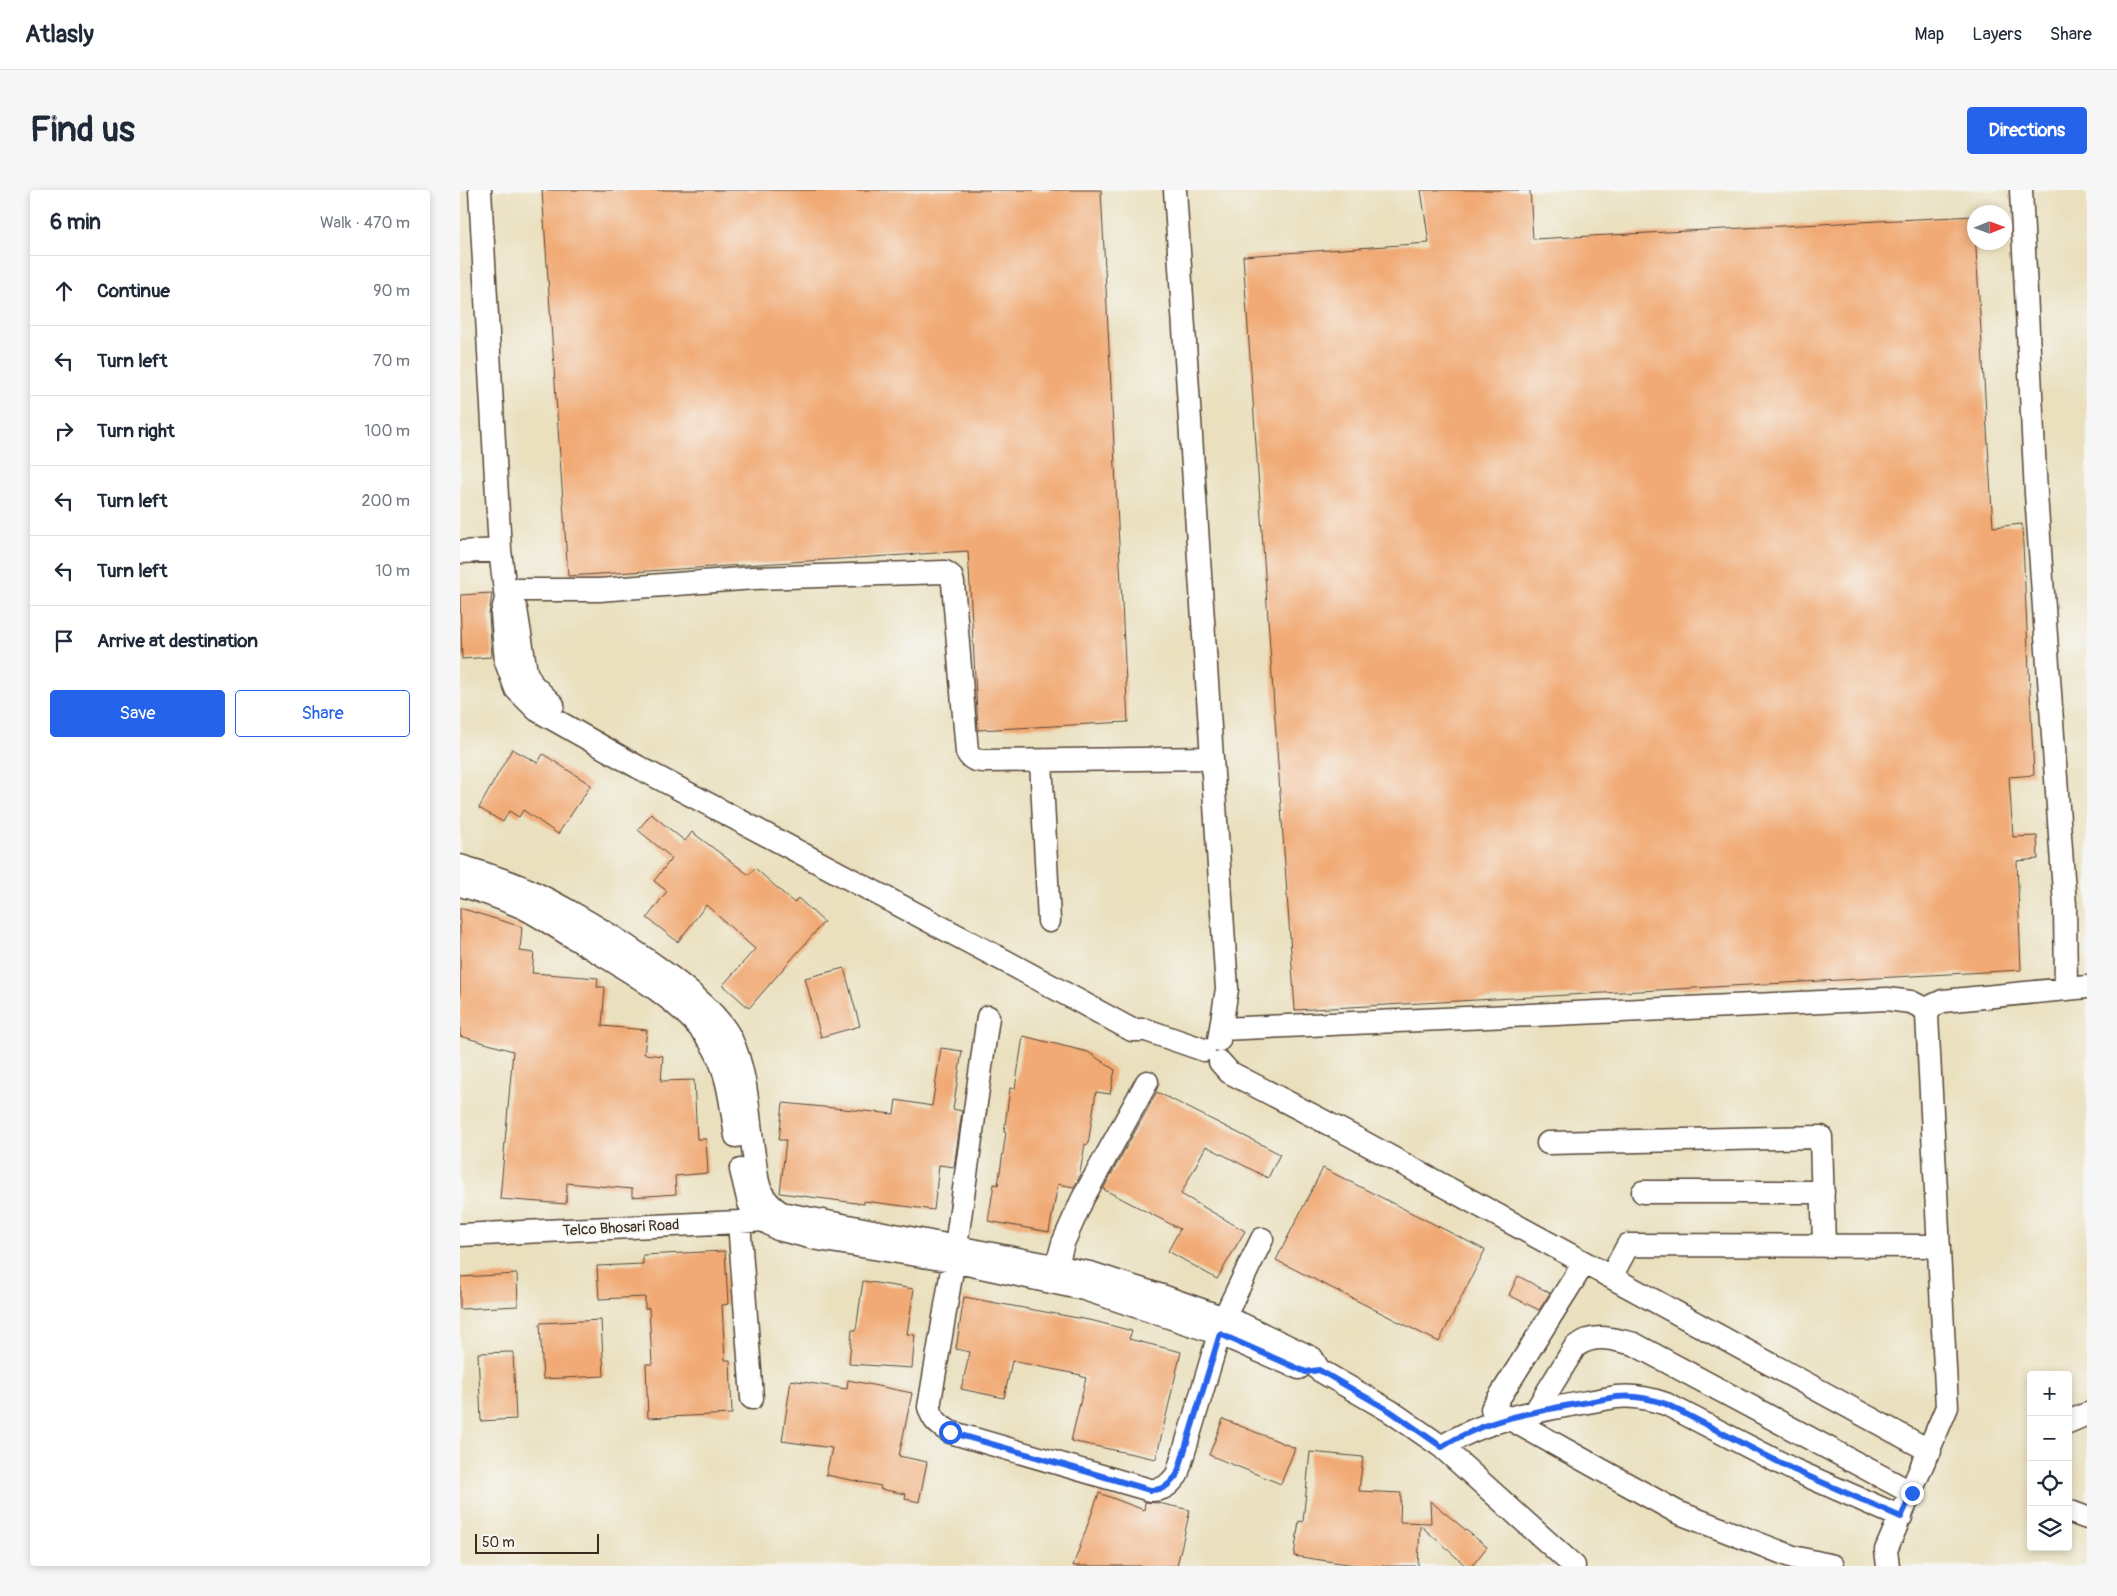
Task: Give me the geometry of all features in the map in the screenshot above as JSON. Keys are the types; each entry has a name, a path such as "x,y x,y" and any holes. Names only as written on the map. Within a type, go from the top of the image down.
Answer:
{"street":[{"path":"480,190 500,550 505,594 517,610 526,672 532,684 550,703 1137,1017 1146,1030 1216,1045 1887,999 1911,1002 1929,1011"},
{"path":"1175,190 1227,989 1216,1045 1229,1072 1930,1451"},
{"path":"1888,1566 1886,1550 1948,1407 1927,1015 1932,1006 1943,1001 2076,988 2065,906 2036,494 2021,190"},
{"path":"460,552 500,550"},
{"path":"505,594 599,590 754,578 936,570 945,572 951,576 953,583 967,752 970,758 976,761 1211,758"},
{"path":"1041,761 1049,920"},
{"path":"460,866 518,886 580,916 666,975 698,999 710,1011 730,1038 743,1074 750,1135 760,1190 771,1207 772,1217"},
{"path":"460,885 489,893 526,909 613,961 676,1004 700,1028 714,1047 723,1067 729,1089 748,1203 772,1217"},
{"path":"988,1017 954,1254 929,1407 932,1418 938,1425 950,1432 1150,1490 1162,1490 1177,1475 1222,1326 1262,1240"},
{"path":"1054,1274 1068,1229 1082,1198 1147,1082"},
{"path":"1548,1143 1821,1137 1824,1246"},
{"path":"1644,1192 1823,1192"},
{"name":"Telco Bhosari Road","path":"460,1235 739,1222 772,1217 1054,1274 1090,1273 1222,1326 1312,1358 1319,1370 1390,1411 1442,1447 1574,1566"},
{"path":"739,1222 752,1398"},
{"path":"1611,1277 1628,1245 1939,1246"},
{"path":"1584,1263 1492,1408 1508,1419 1677,1512 1793,1557 1834,1566"},
{"path":"1535,1412 1575,1347 1582,1341 1593,1338 1610,1338 1634,1344 1912,1493"},
{"path":"1442,1447 1460,1436 1508,1419 1535,1412 1616,1397 1651,1398 1794,1470 1901,1517"},
{"path":"2072,1420 2087,1414"},
{"path":"2072,1512 2087,1518"}],"building":[{"path":"542,190 1101,190 1128,722 978,730 968,551 568,576"},
{"path":"1421,190 1530,190 1533,239 1967,216 1967,250 1976,250 1993,527 2022,524 2034,775 2009,777 2013,837 2037,836 2038,859 2017,861 2021,970 1295,1010 1243,256 1429,243"},
{"path":"492,593 489,615 492,657 462,659 460,595"},
{"path":"512,749 538,763 543,754 591,785 558,834 523,810 519,817 509,811 503,822 479,808"},
{"path":"651,814 685,841 692,832 749,875 755,868 794,903 798,898 824,922 749,1008 723,985 755,949 706,905 678,942 647,918 667,891 654,881 672,858 638,830"},
{"path":"460,908 522,927 520,951 534,953 532,973 598,978 597,987 605,987 602,1026 647,1030 644,1054 663,1056 661,1081 694,1080 697,1139 706,1139 708,1173 675,1176 676,1194 632,1197 632,1189 567,1183 566,1204 500,1199 513,1051 460,1036"},
{"path":"844,968 860,1026 821,1037 805,978"},
{"path":"1023,1036 1088,1052 1115,1070 1110,1094 1096,1092 1088,1145 1085,1144 1079,1178 1074,1187 1058,1184 1049,1232 988,1221 994,1184 998,1185 1006,1133 1004,1132 1010,1088 1015,1089"},
{"path":"941,1048 962,1051 953,1109 962,1111 954,1167 939,1165 934,1210 864,1201 864,1204 780,1193 786,1140 779,1140 783,1103 894,1114 896,1100 932,1106"},
{"path":"1157,1092 1280,1154 1268,1178 1206,1146 1181,1194 1245,1231 1217,1279 1168,1251 1180,1229 1103,1189"},
{"path":"1323,1168 1485,1250 1439,1342 1276,1260"},
{"path":"725,1251 728,1304 722,1305 725,1360 730,1360 732,1414 648,1418 646,1364 652,1364 649,1308 645,1309 645,1297 599,1299 597,1266 643,1264 643,1255"},
{"path":"517,1274 518,1306 460,1309 460,1277"},
{"path":"1518,1276 1550,1293 1539,1310 1509,1295"},
{"path":"863,1281 914,1289 907,1334 915,1335 912,1368 849,1364 852,1330 856,1330"},
{"path":"964,1297 1094,1321 1132,1331 1129,1339 1181,1352 1156,1459 1071,1441 1086,1378 1081,1375 1012,1361 1004,1398 961,1389 970,1352 956,1349"},
{"path":"601,1320 604,1376 543,1379 540,1323"},
{"path":"513,1352 516,1419 481,1421 478,1353"},
{"path":"791,1380 847,1389 848,1380 912,1393 899,1456 927,1462 919,1502 905,1499 906,1494 880,1489 881,1486 826,1475 832,1448 782,1441"},
{"path":"1223,1419 1295,1448 1281,1484 1209,1455"},
{"path":"1310,1452 1363,1457 1359,1491 1401,1493 1400,1522 1431,1523 1430,1501 1487,1547 1472,1566 1466,1566 1420,1525 1418,1566 1361,1566 1294,1556 1299,1521 1303,1522"},
{"path":"1099,1493 1144,1510 1145,1502 1190,1510 1177,1566 1073,1566"}],"route":[{"path":"950,1432 1150,1490 1162,1490 1177,1475 1220,1334 1306,1372 1319,1370 1390,1411 1442,1447 1460,1436 1516,1416 1616,1397 1631,1396 1651,1398 1666,1404 1794,1470 1901,1517 1912,1493"}]}
